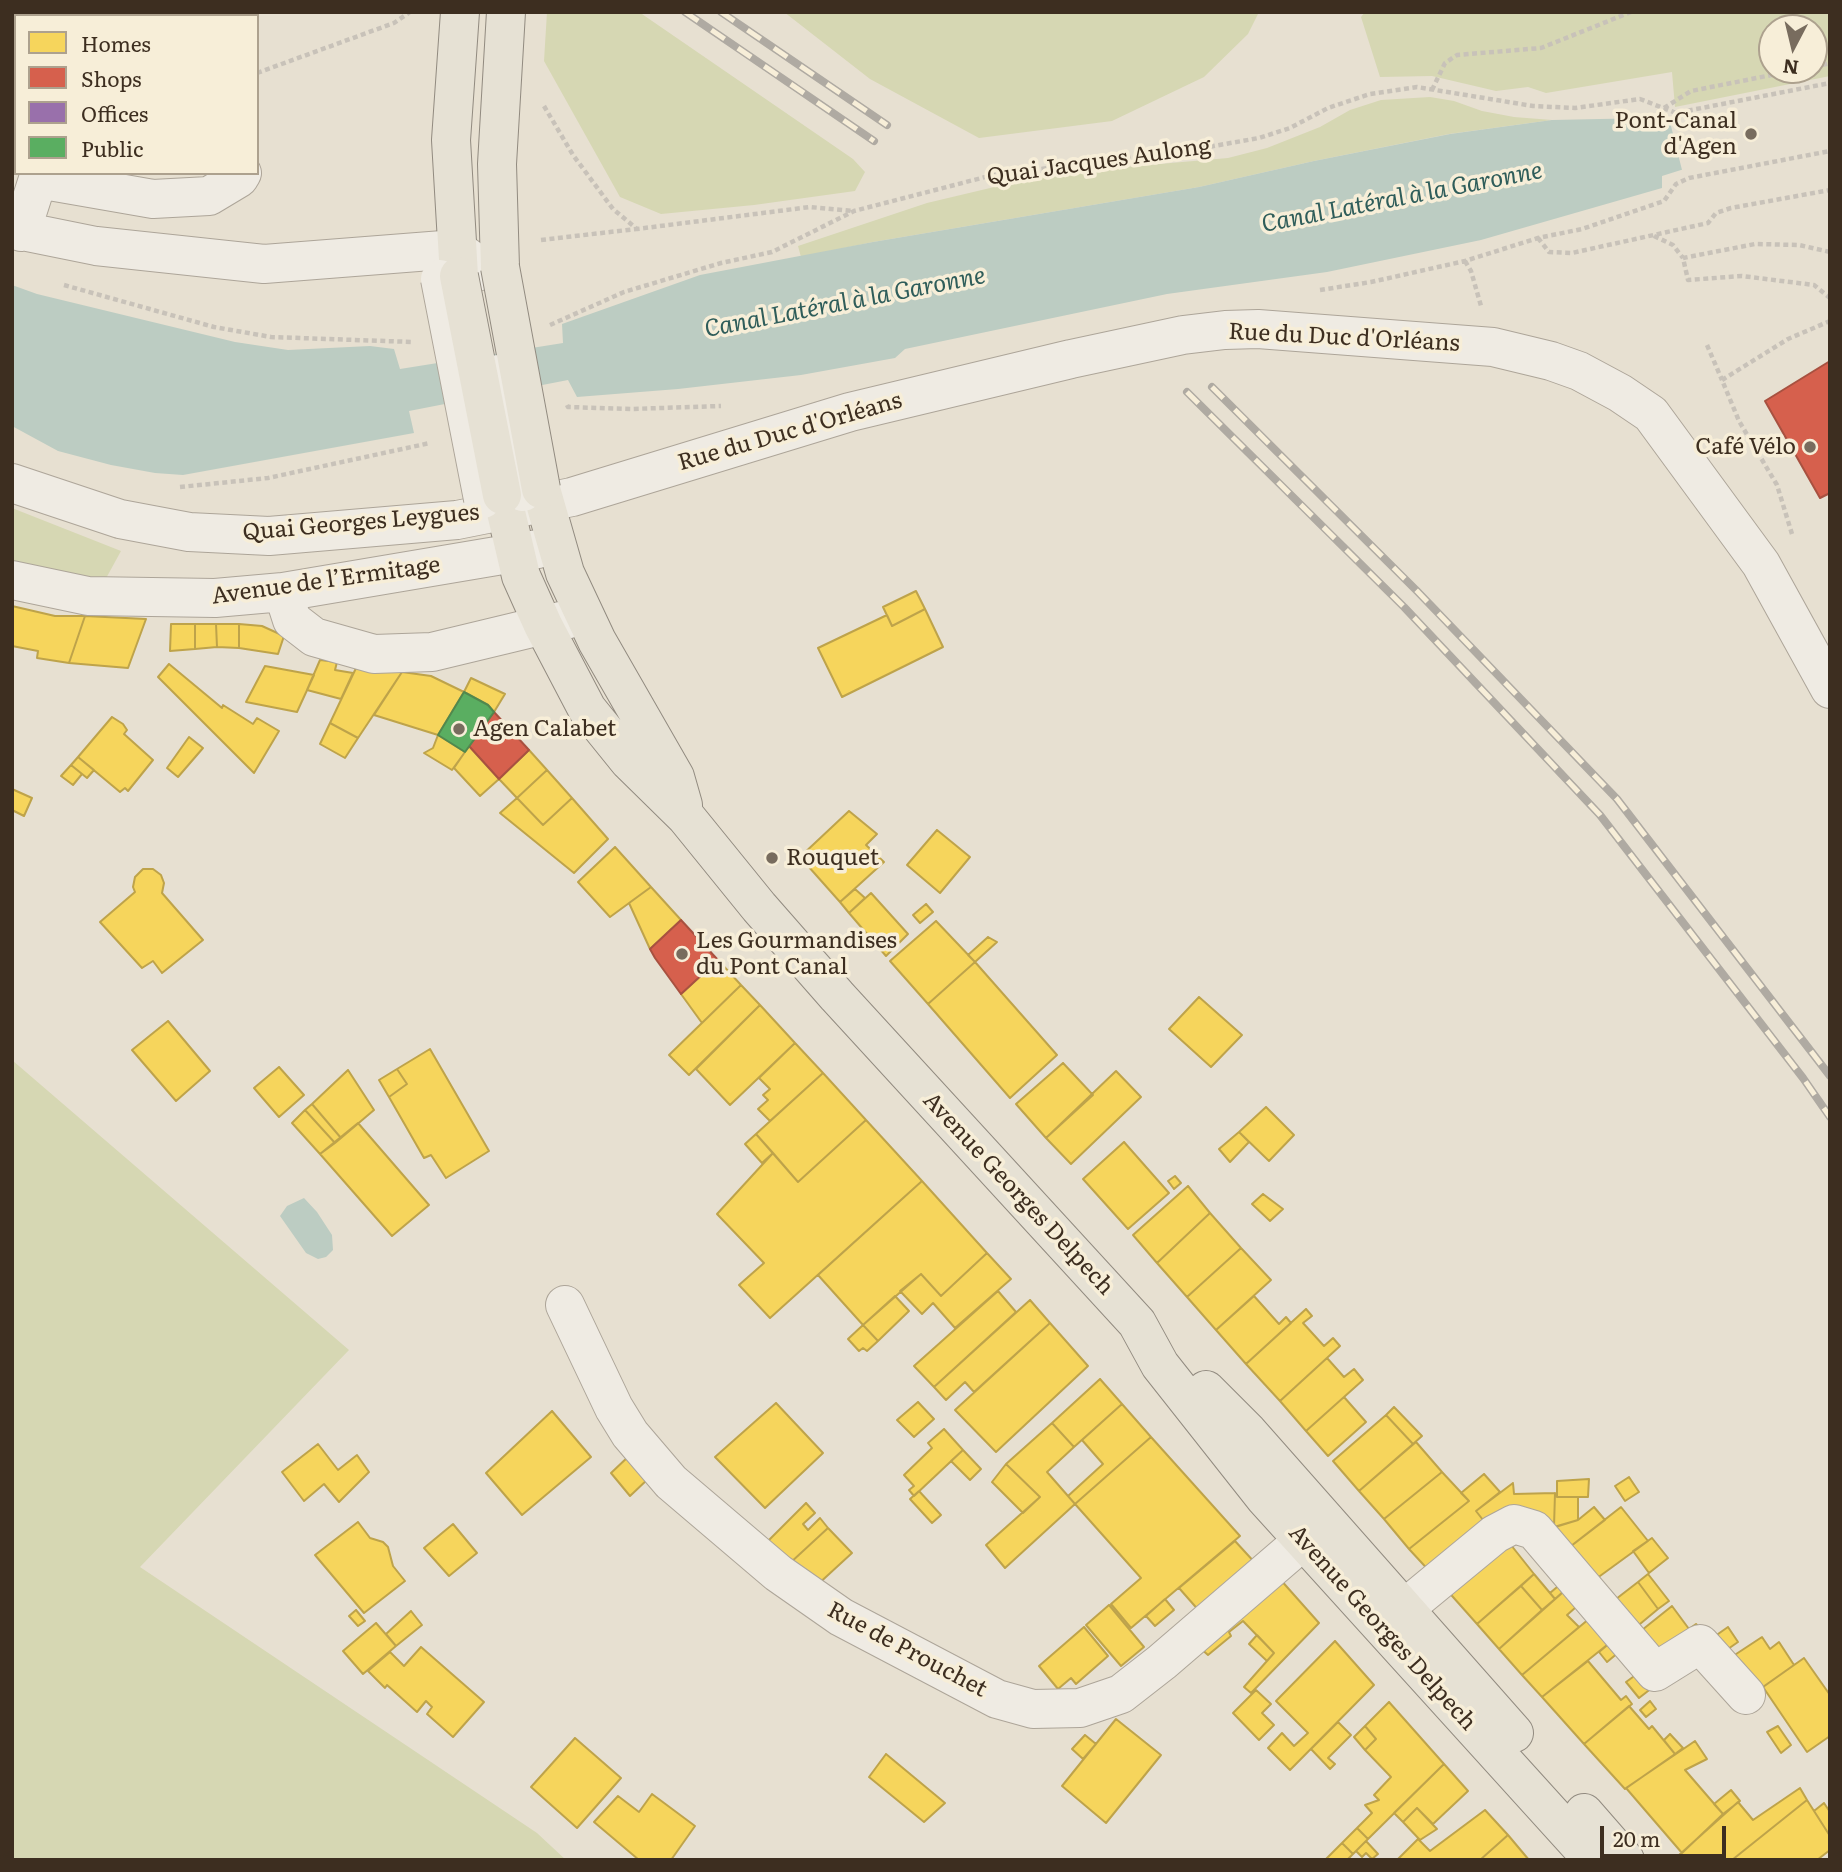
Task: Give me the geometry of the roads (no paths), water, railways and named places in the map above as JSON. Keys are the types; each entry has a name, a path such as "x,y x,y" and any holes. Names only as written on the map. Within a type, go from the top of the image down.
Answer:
{"main road":[{"path":"460,12 451,140 462,266 509,503 559,557 597,641 675,777 686,817"},
{"path":"462,266 497,164 506,12"},
{"name":"Avenue Georges Delpech","path":"509,503 521,576 556,622 587,709 629,761 686,817 759,907 837,996 1137,1323 1160,1366 1265,1498 1314,1531 1593,1860"},
{"path":"1314,1531 1404,1609 1625,1860"}],"street":[{"path":"22,175 16,230 96,246 264,264 462,266 509,503"},
{"path":"32,175 153,199 209,196 241,175"},
{"name":"Rue du Duc d'Orléans","path":"509,503 572,498 850,412 1170,338 1225,330 1258,329 1493,347 1579,370 1651,414 1761,564 1830,689"},
{"name":"Quai Georges Leygues","path":"12,483 120,519 188,532 269,536 509,503"},
{"name":"Avenue de l’Ermitage","path":"12,580 88,596 144,599 215,598 283,592 517,553"},
{"path":"283,592 292,620 313,637 374,654 432,652 556,622 585,653 625,720 663,755"},
{"name":"Rue de Prouchet","path":"565,1305 614,1408 630,1434 671,1482 778,1573 829,1610 997,1699 1034,1709 1080,1708 1121,1693 1162,1662 1314,1531"},
{"path":"1404,1609 1495,1534 1514,1524 1534,1530 1655,1672 1700,1644 1746,1695"}],"water":[{"name":"Canal Latéral à la Garonne","path":"1830,92 1830,141 1681,170 1662,176 1662,188 1481,240 1327,272 1167,294 905,349 895,358 801,375 577,397 568,380 409,411 414,433 183,475 111,465 58,451 12,426 12,285 37,294 235,342 288,350 370,346 394,349 400,369 563,343 562,324 700,275 873,242 1199,187 1450,134 1552,120 1649,118 1652,126"},
{"path":"304,1198 332,1235 333,1250 326,1257 318,1259 306,1253 280,1216 287,1206"}],"railway":[{"path":"685,12 874,141"},
{"path":"721,12 887,125"},
{"path":"1212,387 1417,591 1617,799 1830,1076"},
{"path":"1187,392 1404,607 1600,815 1803,1078 1830,1117"}],"place":[{"name":"Pont-Canal d'Agen","path":"1751,134"},
{"name":"Café Vélo","path":"1810,447"},
{"name":"Agen Calabet","path":"459,729"},
{"name":"Rouquet","path":"772,858"},
{"name":"Les Gourmandises du Pont Canal","path":"682,954"}]}
